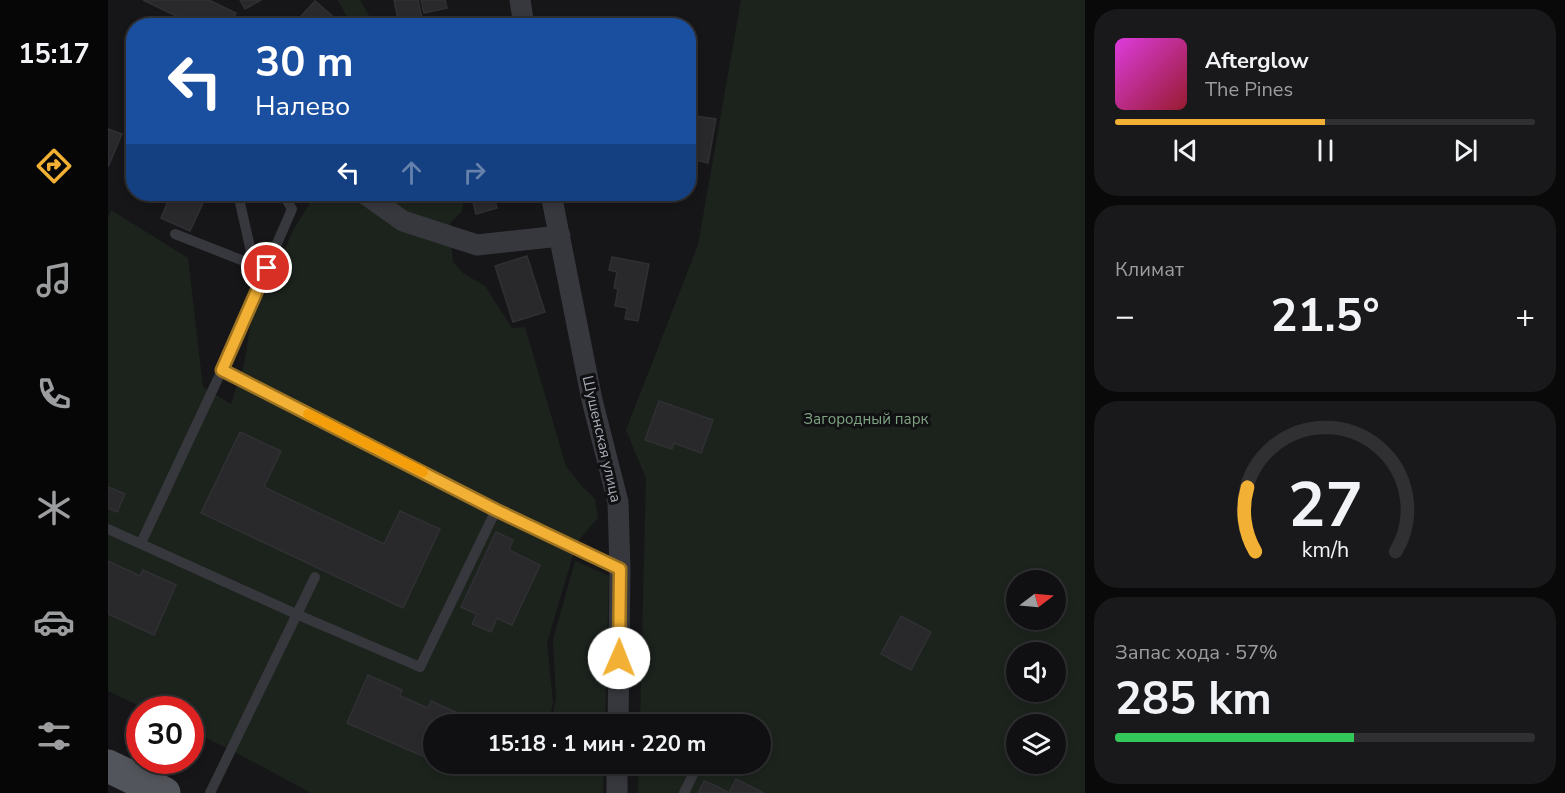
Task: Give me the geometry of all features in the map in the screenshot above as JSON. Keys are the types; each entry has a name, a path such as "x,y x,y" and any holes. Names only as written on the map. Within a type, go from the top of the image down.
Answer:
{"main road":[{"path":"108,766 164,793"}],"street":[{"path":"520,0 523,18"},
{"path":"375,201 403,221 477,245 560,236"},
{"name":"Шушенская улица","path":"552,201 591,400 618,502 620,569 618,714"},
{"path":"617,774 617,793"}],"lane":[{"path":"240,201 259,287"},
{"path":"141,543 259,287 292,209 287,201"},
{"path":"175,234 254,266"},
{"path":"222,370 496,510 620,569"},
{"path":"108,529 420,667 496,510"},
{"path":"210,793 315,577"},
{"path":"684,793 693,774"}],"green space":[{"path":"338,0 360,0 371,18 347,18"},
{"name":"Загородный парк","path":"741,0 1085,0 1085,793 638,793 639,774 771,774 771,714 640,714 646,478 626,430 698,245"},
{"path":"312,201 463,201 462,211 450,223 453,262 464,274 485,286 512,328 525,327 566,466 595,499 598,518 577,542 547,643 553,702 551,714 423,714 423,774 604,774 603,793 311,793 204,737 204,696 126,696 126,700 108,691 108,217 111,210 188,258 203,387 231,404 244,365 250,328 256,309 278,267 293,230"},
{"path":"575,561 609,576 605,714 553,714 556,697 553,640"}],"building":[{"path":"143,0 209,0 236,13 234,18 180,18"},
{"path":"240,0 261,0 245,9"},
{"path":"394,0 418,0 422,18 398,18"},
{"path":"421,0 445,0 447,8 424,13"},
{"path":"315,1 335,18 299,18"},
{"path":"696,116 716,119 708,163 696,160"},
{"path":"108,129 122,134 108,167"},
{"path":"168,201 204,201 190,231 161,218"},
{"path":"473,201 495,201 497,208 476,214"},
{"path":"527,256 545,312 513,322 495,266"},
{"path":"612,257 649,264 638,321 625,319 627,308 615,306 618,289 614,288 617,272 609,270"},
{"path":"659,401 713,420 701,453 674,443 672,449 645,440"},
{"path":"240,432 281,451 264,487 384,544 400,511 440,529 403,608 201,513"},
{"path":"108,487 125,494 117,512 108,508"},
{"path":"496,532 513,540 509,550 540,565 512,625 497,618 491,632 472,624 477,614 461,607"},
{"path":"108,561 140,576 143,570 176,585 154,635 108,614"},
{"path":"901,616 931,632 911,670 881,654"},
{"path":"368,675 402,690 400,696 428,708 431,701 460,714 423,714 423,756 347,723"},
{"path":"736,779 764,793 729,793"},
{"path":"704,781 716,786 729,793 698,793"}],"slow traffic":[{"path":"308,414 423,472"}],"route":[{"path":"267,268 222,370 496,510 620,569 619,658"}]}
